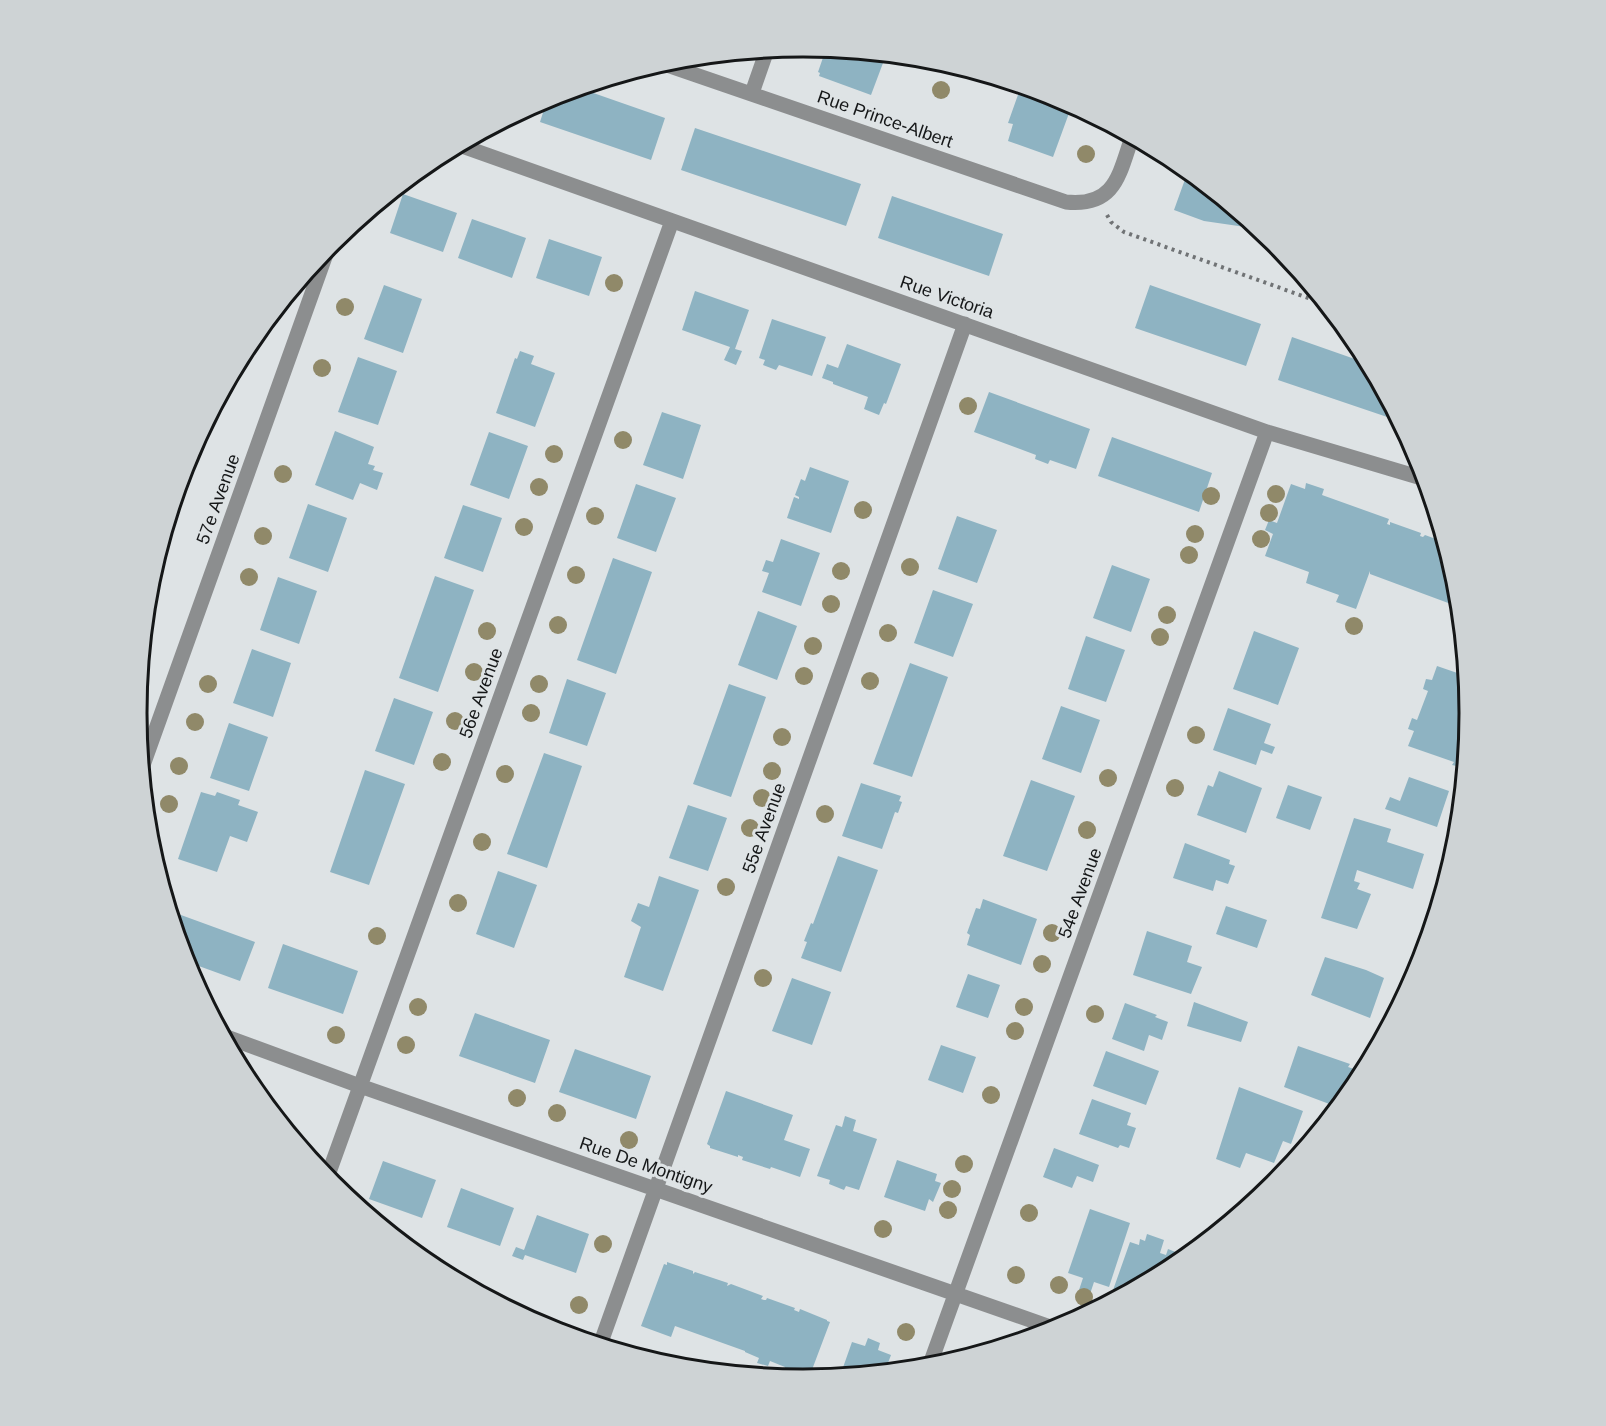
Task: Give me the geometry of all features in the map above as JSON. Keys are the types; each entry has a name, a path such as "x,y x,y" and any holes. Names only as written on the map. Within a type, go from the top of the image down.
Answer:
{"street":[{"path":"752,93 764,58"},
{"name":"Rue Prince-Albert","path":"680,69 1066,202 1084,204 1097,200"},
{"path":"1097,200 1109,191 1119,176 1130,144"},
{"name":"Rue Victoria","path":"469,149 1267,432 1414,476"},
{"name":"56e Avenue","path":"331,1168 672,221"},
{"name":"57e Avenue","path":"148,752 321,268"},
{"name":"55e Avenue","path":"602,1337 965,324"},
{"name":"54e Avenue","path":"933,1356 1267,432"},
{"name":"Rue De Montigny","path":"234,1040 360,1086 1041,1324"}],"path":[{"path":"1097,200 1111,222 1124,232 1311,299"}],"building":[{"path":"823,57 883,62 871,95 819,76 818,72"},
{"path":"591,92 665,118 651,160 540,122 544,111"},
{"path":"1018,94 1069,114 1053,157 1008,141 1013,124 1008,123"},
{"path":"695,128 861,184 846,226 681,170"},
{"path":"1185,181 1243,227 1204,221 1174,210"},
{"path":"403,194 457,213 443,252 390,233"},
{"path":"892,196 1003,234 989,276 878,238"},
{"path":"472,219 526,238 512,278 458,258"},
{"path":"549,239 602,257 589,296 536,278"},
{"path":"384,285 422,299 403,353 364,339"},
{"path":"1150,285 1261,324 1246,366 1135,328"},
{"path":"695,291 749,310 735,349 742,351 736,365 724,360 730,347 682,330"},
{"path":"772,319 826,337 812,376 779,365 776,370 763,365 765,360 759,358"},
{"path":"1292,337 1354,359 1388,417 1278,380"},
{"path":"847,344 901,364 886,404 884,403 879,415 864,409 868,397 822,378 827,364 838,368"},
{"path":"520,351 534,356 531,364 555,373 535,427 496,413 515,358 517,359"},
{"path":"358,357 397,371 378,425 338,412"},
{"path":"989,392 1090,429 1076,469 1050,460 1048,464 1035,459 1036,455 974,432"},
{"path":"662,412 701,425 683,479 643,465"},
{"path":"335,431 374,447 368,464 375,466 373,470 383,473 377,490 360,483 353,500 315,485"},
{"path":"489,432 528,446 509,499 470,485"},
{"path":"1112,437 1212,473 1199,512 1098,476"},
{"path":"810,467 849,481 831,533 787,518 794,497 799,499 795,495 801,479 805,481"},
{"path":"1306,483 1324,489 1322,495 1389,519 1387,524 1390,525 1390,522 1421,533 1420,536 1425,535 1436,539 1449,603 1370,574 1370,571 1356,609 1336,602 1339,595 1306,583 1309,572 1265,556 1273,534 1265,530 1269,520 1277,523 1291,484 1305,489"},
{"path":"636,484 676,498 656,552 617,538"},
{"path":"308,504 347,518 328,572 289,558"},
{"path":"463,505 502,518 483,572 444,558"},
{"path":"957,516 997,530 977,583 938,569"},
{"path":"781,539 820,553 801,606 762,592 769,573 762,571 766,560 773,562"},
{"path":"613,558 652,572 616,674 577,660"},
{"path":"1112,565 1150,579 1131,632 1093,618"},
{"path":"435,576 474,590 438,692 399,678"},
{"path":"278,577 317,591 299,644 260,630"},
{"path":"933,590 973,604 953,657 914,643"},
{"path":"758,611 797,626 777,680 738,665"},
{"path":"1254,631 1299,648 1278,705 1233,689"},
{"path":"1086,636 1125,650 1106,702 1068,689"},
{"path":"252,649 291,663 273,717 233,703"},
{"path":"910,663 948,677 912,777 873,764"},
{"path":"1437,666 1458,673 1457,766 1452,765 1454,762 1408,746 1414,731 1408,729 1412,718 1417,720 1428,691 1423,689 1426,679 1432,680"},
{"path":"567,679 606,693 587,746 549,733"},
{"path":"729,684 766,697 731,797 693,784"},
{"path":"394,698 433,712 414,765 375,751"},
{"path":"1061,706 1100,720 1081,773 1042,759"},
{"path":"1228,708 1271,724 1264,743 1275,747 1272,754 1261,750 1256,765 1213,750"},
{"path":"229,723 268,737 249,791 210,778"},
{"path":"544,753 582,766 547,868 507,854"},
{"path":"365,770 405,784 369,885 330,872"},
{"path":"1219,771 1262,788 1246,833 1197,815 1208,785 1213,787"},
{"path":"1409,777 1449,791 1437,827 1385,809 1390,797 1400,801"},
{"path":"1031,780 1075,796 1047,871 1003,856"},
{"path":"861,783 901,796 899,801 902,802 898,813 895,812 882,849 842,836"},
{"path":"1288,785 1322,797 1310,830 1276,818"},
{"path":"201,792 215,796 217,792 240,800 238,805 258,812 247,842 230,836 217,872 178,859"},
{"path":"688,805 727,818 708,871 669,858"},
{"path":"1354,818 1391,829 1387,842 1424,854 1413,889 1357,870 1354,881 1360,883 1357,889 1371,894 1357,929 1321,918"},
{"path":"1185,843 1230,860 1229,864 1235,866 1228,884 1216,880 1213,891 1173,878"},
{"path":"838,856 878,870 841,972 801,958 807,942 804,941 811,923 813,924"},
{"path":"498,871 537,885 514,948 476,934"},
{"path":"659,876 699,890 663,991 624,977 641,927 631,921 638,903 649,907"},
{"path":"983,899 1037,919 1021,965 967,945 970,935 967,933 976,908 980,909"},
{"path":"1226,906 1267,920 1257,948 1216,934"},
{"path":"179,914 255,942 240,981 198,966"},
{"path":"1147,931 1192,946 1187,962 1202,967 1191,994 1133,975"},
{"path":"283,944 358,971 343,1014 268,988"},
{"path":"1325,957 1384,978 1370,1018 1311,995"},
{"path":"968,974 1000,985 988,1018 956,1007"},
{"path":"792,978 831,992 812,1045 772,1031"},
{"path":"1194,1002 1248,1022 1241,1042 1187,1026"},
{"path":"1125,1003 1157,1015 1155,1017 1168,1022 1162,1040 1149,1035 1144,1051 1112,1039"},
{"path":"475,1013 550,1040 535,1083 459,1056"},
{"path":"941,1045 976,1057 963,1093 928,1080"},
{"path":"1298,1046 1350,1064 1348,1067 1353,1069 1329,1104 1284,1087"},
{"path":"575,1049 651,1076 636,1119 559,1092"},
{"path":"1106,1051 1159,1071 1146,1105 1093,1086"},
{"path":"1239,1087 1303,1111 1291,1144 1283,1141 1274,1163 1246,1153 1240,1168 1216,1159"},
{"path":"726,1091 793,1115 784,1140 810,1149 800,1177 742,1160 743,1157 738,1155 738,1157 710,1148 707,1144"},
{"path":"1092,1099 1131,1113 1127,1125 1136,1128 1129,1148 1120,1145 1118,1148 1079,1134"},
{"path":"845,1116 856,1120 853,1131 877,1139 859,1190 846,1186 844,1190 829,1184 830,1180 817,1176 836,1125 842,1127"},
{"path":"1054,1148 1099,1165 1093,1182 1077,1176 1072,1188 1043,1177"},
{"path":"897,1160 937,1174 935,1181 941,1183 933,1202 929,1199 925,1211 884,1197"},
{"path":"383,1161 436,1180 422,1218 369,1199"},
{"path":"461,1188 514,1208 500,1246 447,1227"},
{"path":"1090,1209 1130,1223 1109,1287 1094,1282 1090,1294 1079,1290 1083,1278 1068,1273"},
{"path":"537,1215 589,1234 576,1273 525,1255 523,1260 512,1256 516,1247 524,1250"},
{"path":"1147,1234 1164,1240 1160,1253 1166,1255 1168,1249 1175,1252 1113,1291 1130,1242 1139,1245 1140,1239 1145,1241"},
{"path":"667,1262 693,1271 693,1274 695,1272 728,1283 727,1286 731,1284 763,1296 761,1299 766,1300 767,1298 795,1308 794,1310 799,1312 800,1309 830,1322 812,1369 785,1369 770,1361 768,1366 757,1363 759,1358 745,1351 675,1326 671,1337 641,1326 664,1264 667,1265"},
{"path":"868,1338 880,1343 878,1350 891,1355 888,1363 843,1368 852,1342 865,1346"}]}
